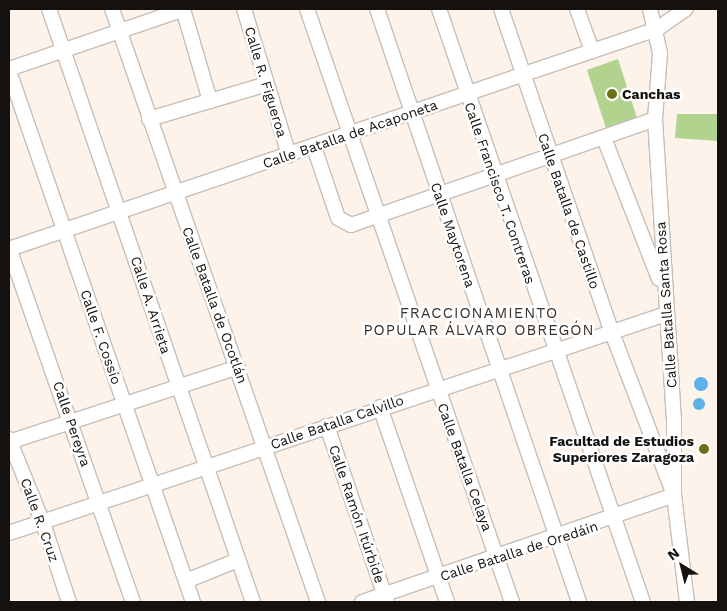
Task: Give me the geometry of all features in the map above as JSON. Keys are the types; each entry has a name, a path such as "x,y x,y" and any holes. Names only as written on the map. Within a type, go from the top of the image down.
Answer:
{"street":[{"name":"Calle A. Arrieta","path":"49,9 253,602"},
{"name":"Calle Batalla de Ocotlán","path":"112,9 149,120 238,367 318,602"},
{"path":"9,70 183,9 210,101"},
{"name":"Calle R. Figueroa","path":"244,9 288,155"},
{"name":"Calle Batalla Celaya","path":"307,9 376,216 512,602"},
{"name":"Calle Maytorena","path":"377,9 411,114 579,602"},
{"name":"Calle Francisco T. Contreras","path":"439,9 554,352 643,602"},
{"name":"Calle Batalla de Castillo","path":"501,9 612,333 674,495"},
{"path":"577,9 592,51"},
{"name":"Calle Batalla Santa Rosa","path":"650,9 657,29 654,119 663,291 666,314 674,495 687,602"},
{"name":"Calle Batalla de Acaponeta","path":"9,248 176,194 657,29 686,9"},
{"name":"Calle F. Cossío","path":"9,70 152,486 194,602"},
{"path":"149,120 267,84"},
{"path":"314,147 343,224 376,216 439,195 654,119"},
{"path":"604,138 663,291"},
{"name":"Calle Pereyra","path":"9,248 72,422 133,602"},
{"name":"Calle Batalla Calvillo","path":"9,533 44,523 99,502 265,448 436,388 554,352 666,314"},
{"path":"9,441 238,367"},
{"path":"380,407 447,602"},
{"name":"Calle Ramón Itúrbide","path":"327,426 386,598"},
{"name":"Calle R. Cruz","path":"9,441 44,523 69,602"},
{"name":"Calle Batalla de Oredáin","path":"362,602 386,598 438,577 613,519 674,495"},
{"path":"186,581 238,560"}],"green space":[{"name":"Canchas","path":"618,59 637,118 606,128 587,70"},
{"path":"677,114 718,114 718,141 675,138"}],"water":[{"path":"701,377 706,379 708,384 706,389 701,391 696,389 694,384 696,379"},
{"path":"697,398 701,398 705,404 701,410 697,410 693,406 693,402"}],"place":[{"name":"Canchas","path":"612,94"},
{"name":"Facultad de Estudios Superiores Zaragoza","path":"704,449"}],"district":[{"name":"FRACCIONAMIENTO POPULAR ÁLVARO OBREGÓN","path":"479,322"}]}
